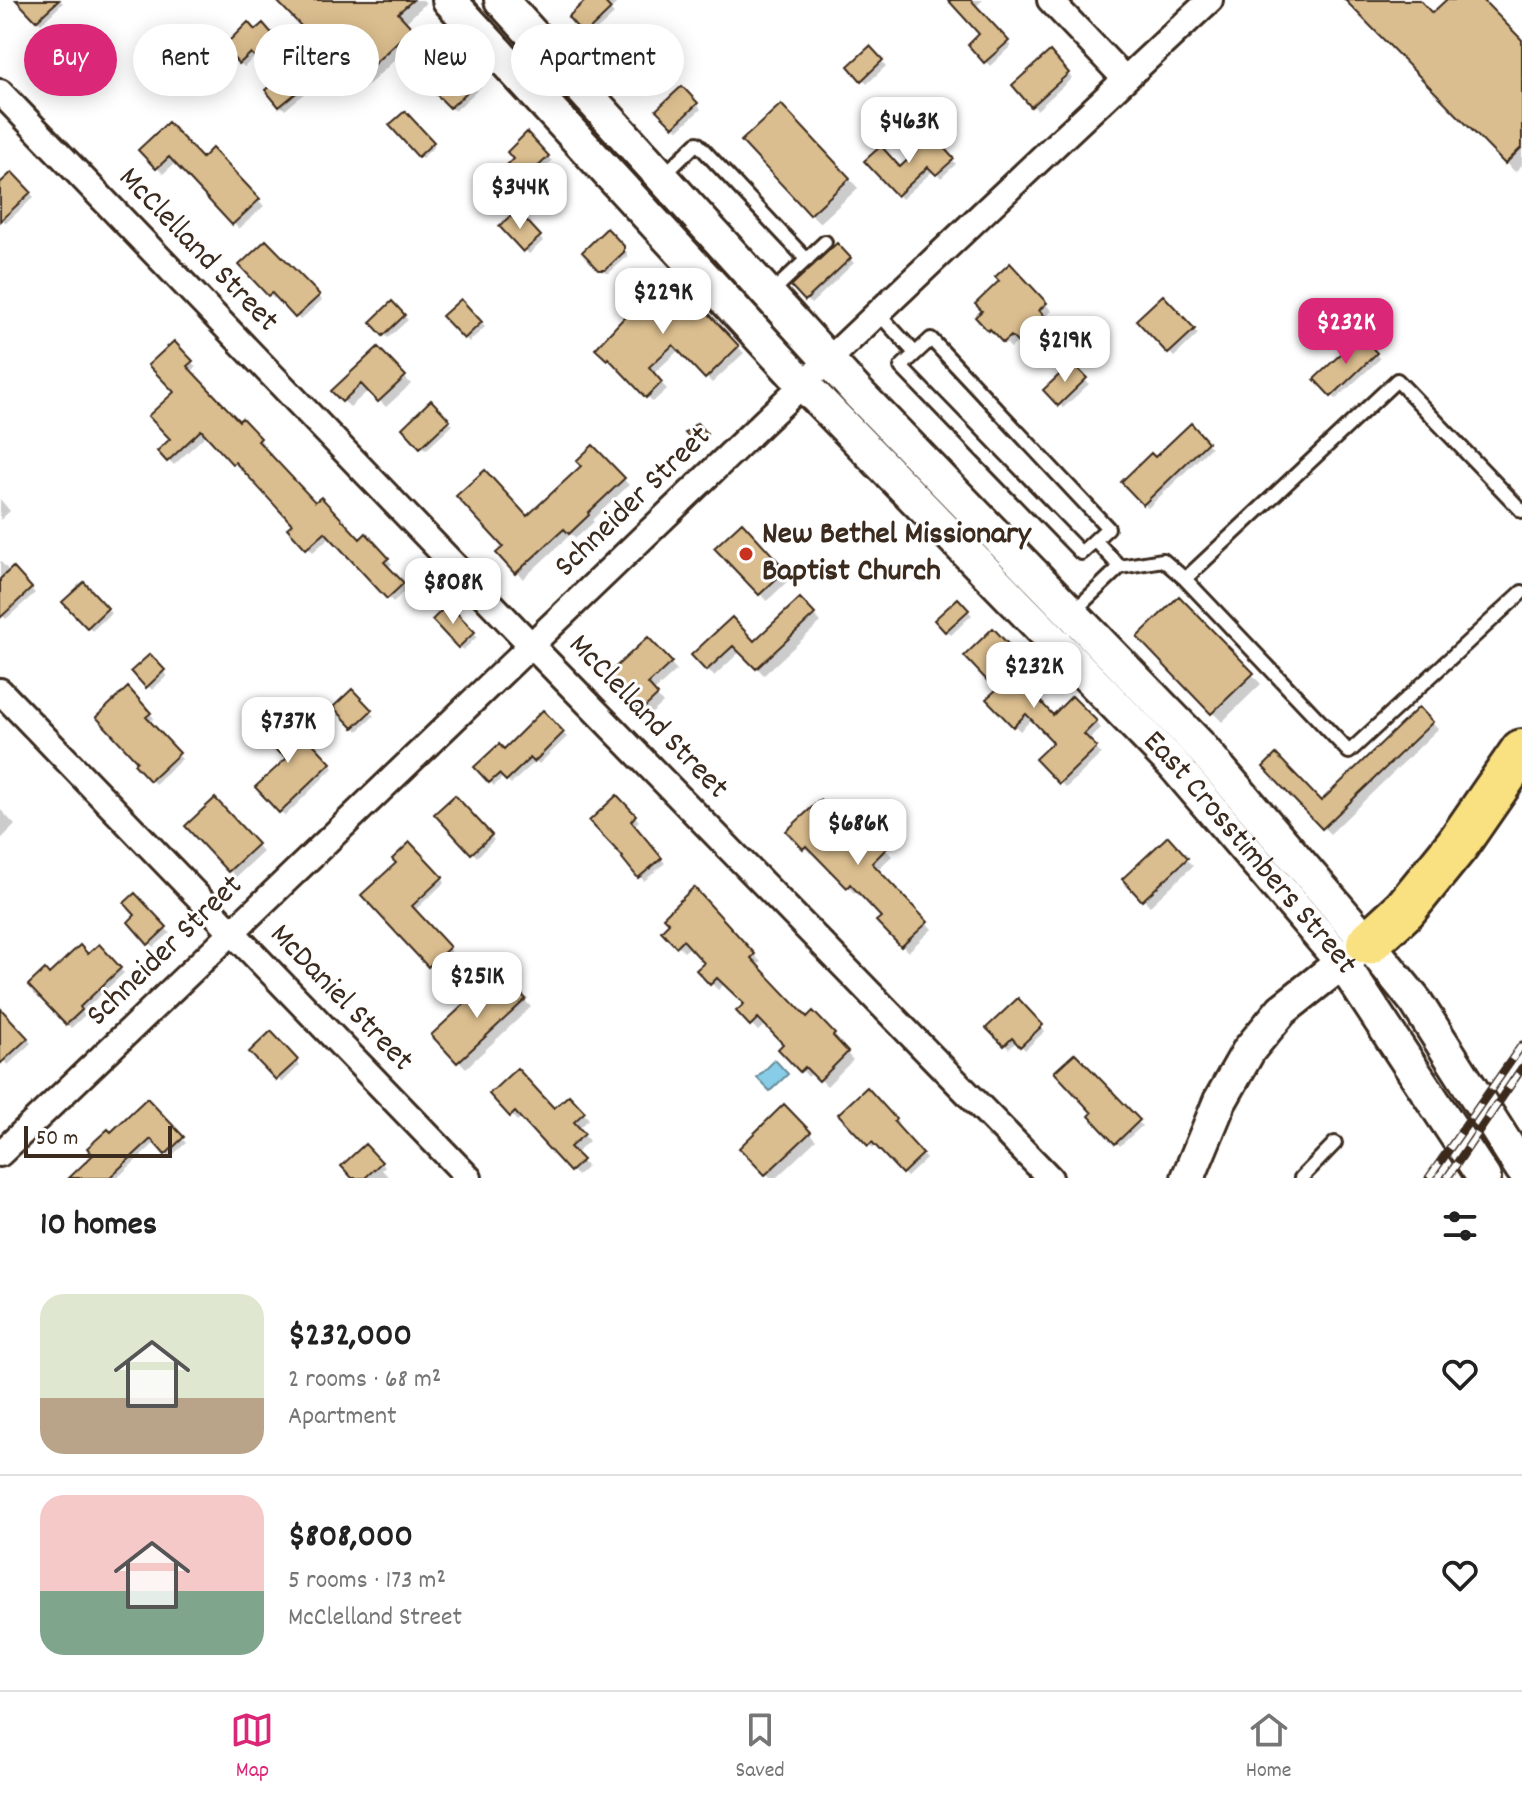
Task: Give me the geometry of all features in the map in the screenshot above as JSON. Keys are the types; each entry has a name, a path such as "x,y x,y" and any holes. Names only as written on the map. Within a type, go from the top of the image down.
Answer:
{"highway":[{"path":"1355,952 1405,909 1457,845 1522,751"}],"main road":[{"name":"East Crosstimbers Street","path":"449,0 803,384 1061,625 1199,745 1355,952 1484,1178"},
{"name":"East Crosstimbers Street","path":"501,0 828,360 1061,625 1173,764 1355,952 1416,1002 1522,1169"},
{"path":"638,205 664,179"},
{"path":"1173,764 1199,745"},
{"path":"1188,1178 1220,1101 1249,1050 1282,1010 1355,952"}],"street":[{"path":"1050,0 1125,79"},
{"name":"Schneider Street","path":"0,1154 877,312 1210,0"},
{"name":"McClelland Street","path":"0,92 532,646 1050,1178"},
{"name":"McDaniel Street","path":"0,691 469,1178"}],"lane":[{"path":"664,179 697,143 807,260"},
{"path":"769,295 825,242"},
{"path":"877,312 915,353"},
{"path":"931,339 1108,528 1095,540 1081,553 901,367 931,339"},
{"path":"1185,579 1397,380 1522,511"},
{"path":"1095,540 1120,567"},
{"path":"1061,625 1120,567 1163,560 1185,579 1349,752 1522,592"},
{"path":"1301,1178 1335,1143"}],"water":[{"path":"775,1060 788,1074 770,1091 757,1078"}],"building":[{"path":"16,0 59,0 36,21"},
{"path":"276,0 413,0 398,13 408,24 395,24 395,44 379,59 379,24 299,24"},
{"path":"586,0 603,0 611,9 595,24 574,24 568,17"},
{"path":"948,0 971,0 1009,41 984,63 968,45 979,34"},
{"path":"1345,0 1420,0 1432,13 1446,0 1483,0 1522,40 1522,147 1505,164"},
{"path":"248,22 254,29 254,56 251,53 239,64 238,63 238,32"},
{"path":"870,46 883,60 861,81 848,66"},
{"path":"1050,51 1069,73 1031,107 1012,85"},
{"path":"684,88 698,103 673,127 656,110 671,96 684,96"},
{"path":"270,96 292,96 279,107"},
{"path":"438,96 463,96 450,108"},
{"path":"781,104 850,178 810,215 741,141"},
{"path":"405,111 434,142 418,157 389,125"},
{"path":"168,122 202,158 212,148 260,199 232,225 169,157 156,169 138,150"},
{"path":"527,132 549,156 520,184 505,167 513,159 507,152"},
{"path":"933,136 954,159 936,175 928,167 897,196 864,161 881,146 900,167"},
{"path":"12,172 31,192 0,221 0,183"},
{"path":"517,210 541,236 523,252 499,226"},
{"path":"607,228 624,246 624,252 605,270 599,270 582,252"},
{"path":"266,240 320,295 295,318 272,293 268,296 239,265"},
{"path":"837,243 851,258 805,301 791,286"},
{"path":"1010,263 1047,303 1039,310 1055,328 1028,353 1011,336 1003,343 975,317 982,311 975,304 999,281 995,277"},
{"path":"646,272 687,315 699,303 739,346 705,379 673,345 649,367 662,382 646,398 608,358 595,349 635,306 624,293"},
{"path":"1163,295 1195,329 1168,354 1136,320"},
{"path":"461,299 482,322 464,339 442,316"},
{"path":"392,301 405,315 383,336 370,322"},
{"path":"1361,335 1377,353 1331,397 1314,379"},
{"path":"174,341 193,361 187,366 239,421 242,418 261,438 258,441 315,502 321,497 360,539 366,533 389,558 384,562 404,583 387,599 325,532 306,549 287,528 292,524 201,430 167,462 157,451 170,439 148,416 174,392 148,365"},
{"path":"378,347 406,376 378,402 361,384 342,402 331,391"},
{"path":"1072,363 1087,378 1058,406 1043,390"},
{"path":"431,400 450,420 420,448 402,428"},
{"path":"697,423 707,434 696,444 685,433"},
{"path":"1191,423 1208,442 1143,505 1121,482 1151,453 1155,457"},
{"path":"593,445 625,478 569,534 564,529 515,574 496,553 503,547 456,496 485,470 527,516 581,466 576,461"},
{"path":"742,522 786,570 759,595 714,548"},
{"path":"13,567 32,588 0,618 0,579"},
{"path":"84,582 108,608 87,628 62,602"},
{"path":"1179,596 1254,673 1211,714 1137,637"},
{"path":"800,598 815,614 756,669 733,646 706,671 691,655 732,617 754,641"},
{"path":"958,598 969,610 945,632 934,620"},
{"path":"448,604 475,632 458,648 432,620"},
{"path":"993,628 1010,646 999,657 1053,715 1072,696 1097,721 1084,734 1097,747 1059,784 1035,759 1053,742 1026,714 1013,727 986,699 996,690 964,656"},
{"path":"648,637 672,662 648,684 658,695 641,711 608,674"},
{"path":"150,654 165,670 146,688 131,671"},
{"path":"128,687 151,713 146,717 180,753 150,781 134,764 137,761 96,717"},
{"path":"352,689 372,710 353,728 333,707"},
{"path":"1419,707 1433,722 1322,829 1263,767 1276,754 1321,801"},
{"path":"543,710 564,732 534,762 530,758 506,781 499,774 489,783 474,767 499,744 504,749"},
{"path":"261,717 299,743 306,736 331,763 279,813 255,787 287,758 250,734"},
{"path":"455,795 492,835 471,854 434,814"},
{"path":"617,795 636,815 631,821 662,858 638,878 589,821"},
{"path":"215,798 258,844 228,872 185,826"},
{"path":"820,800 844,826 855,815 887,848 872,863 928,922 901,947 876,921 881,917 850,884 847,888 806,846 803,849 786,831"},
{"path":"1168,836 1188,858 1142,901 1122,879"},
{"path":"410,842 443,877 412,906 450,947 428,967 361,895 396,863 392,859"},
{"path":"694,887 755,954 751,958 807,1017 813,1011 848,1052 819,1081 805,1067 800,1072 778,1049 783,1044 758,1018 750,1026 736,1011 744,1004 717,978 710,985 696,970 704,963 683,940 676,947 661,931 669,923 663,917"},
{"path":"135,893 167,927 148,945 128,922 135,915 124,903"},
{"path":"99,944 121,968 80,1007 82,1010 66,1025 28,985 45,969 49,974 80,945 88,954"},
{"path":"510,982 526,999 457,1063 431,1035 484,986 494,996"},
{"path":"1018,998 1043,1025 1020,1047 1012,1038 1004,1046 986,1028"},
{"path":"0,1008 28,1038 0,1064"},
{"path":"271,1031 298,1060 276,1080 249,1052"},
{"path":"1075,1053 1140,1120 1115,1144 1089,1116 1092,1113 1054,1072"},
{"path":"517,1068 554,1108 569,1095 585,1112 574,1122 585,1134 570,1147 583,1160 570,1172 515,1112 510,1117 489,1094"},
{"path":"867,1087 923,1154 902,1174 872,1142 868,1146 838,1114"},
{"path":"147,1098 184,1137 165,1155 151,1139 109,1178 69,1178 93,1155 87,1148 108,1129 111,1132"},
{"path":"784,1104 811,1132 765,1175 739,1148"},
{"path":"365,1144 382,1162 365,1178 352,1178 341,1166"}],"railway":[{"path":"1429,1178 1522,1045"},
{"path":"1447,1178 1522,1068"}],"place":[{"name":"New Bethel Missionary Baptist Church","path":"746,554"}]}
